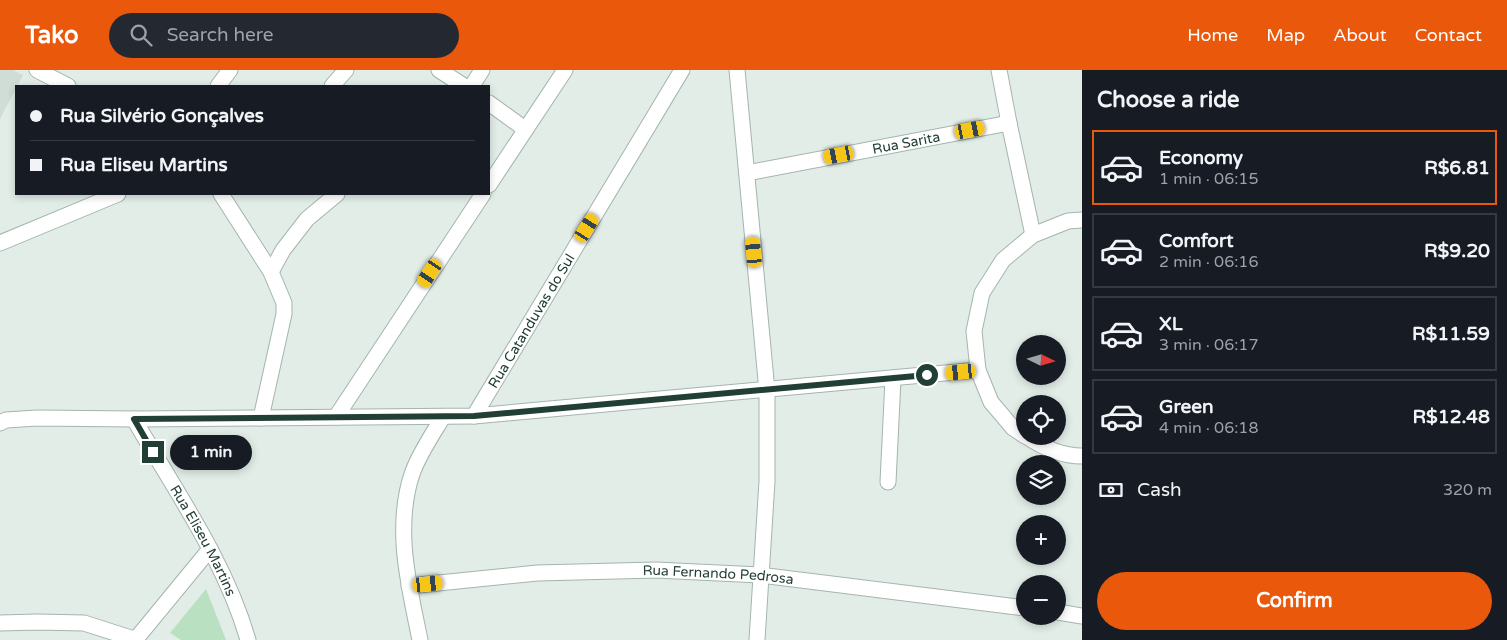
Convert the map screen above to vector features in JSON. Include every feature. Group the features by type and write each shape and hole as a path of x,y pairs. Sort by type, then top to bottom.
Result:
{"street":[{"path":"37,70 66,85"},
{"path":"219,85 230,70"},
{"path":"333,85 346,70"},
{"path":"473,85 482,70"},
{"path":"490,183 565,70"},
{"name":"Rua Catanduvas do Sul","path":"474,416 682,70"},
{"path":"737,70 767,390 767,481 757,640"},
{"path":"999,70 1033,234"},
{"path":"444,78 462,85"},
{"path":"490,104 525,129"},
{"name":"Rua Sarita","path":"746,173 1009,123"},
{"path":"0,243 116,195"},
{"path":"271,272 283,250 307,220 336,195"},
{"path":"336,417 482,195"},
{"path":"226,196 271,272 284,303 284,314 261,418"},
{"path":"1016,430 991,402 978,370 974,331 982,293 1003,260 1033,234 1068,221 1082,220"},
{"path":"0,423 6,420 38,418 474,416 978,370"},
{"path":"888,482 893,379"},
{"path":"420,640 409,586 403,528 405,499 412,472 443,417"},
{"name":"Rua Eliseu Martins","path":"134,419 223,574 243,622 248,640"},
{"path":"1039,445 1074,456 1082,456"},
{"path":"0,623 84,623 136,640 210,549"},
{"name":"Rua Fernando Pedrosa","path":"409,586 537,573 656,570 760,574 1016,607"},
{"path":"1066,613 1082,616"}],"shaded area":[{"path":"0,70 13,70 23,75 18,85 15,85 15,90 0,119"}],"green space":[{"path":"206,589 226,640 181,640 170,633"}],"route":[{"path":"153,452 134,419 474,416 927,375"}]}
